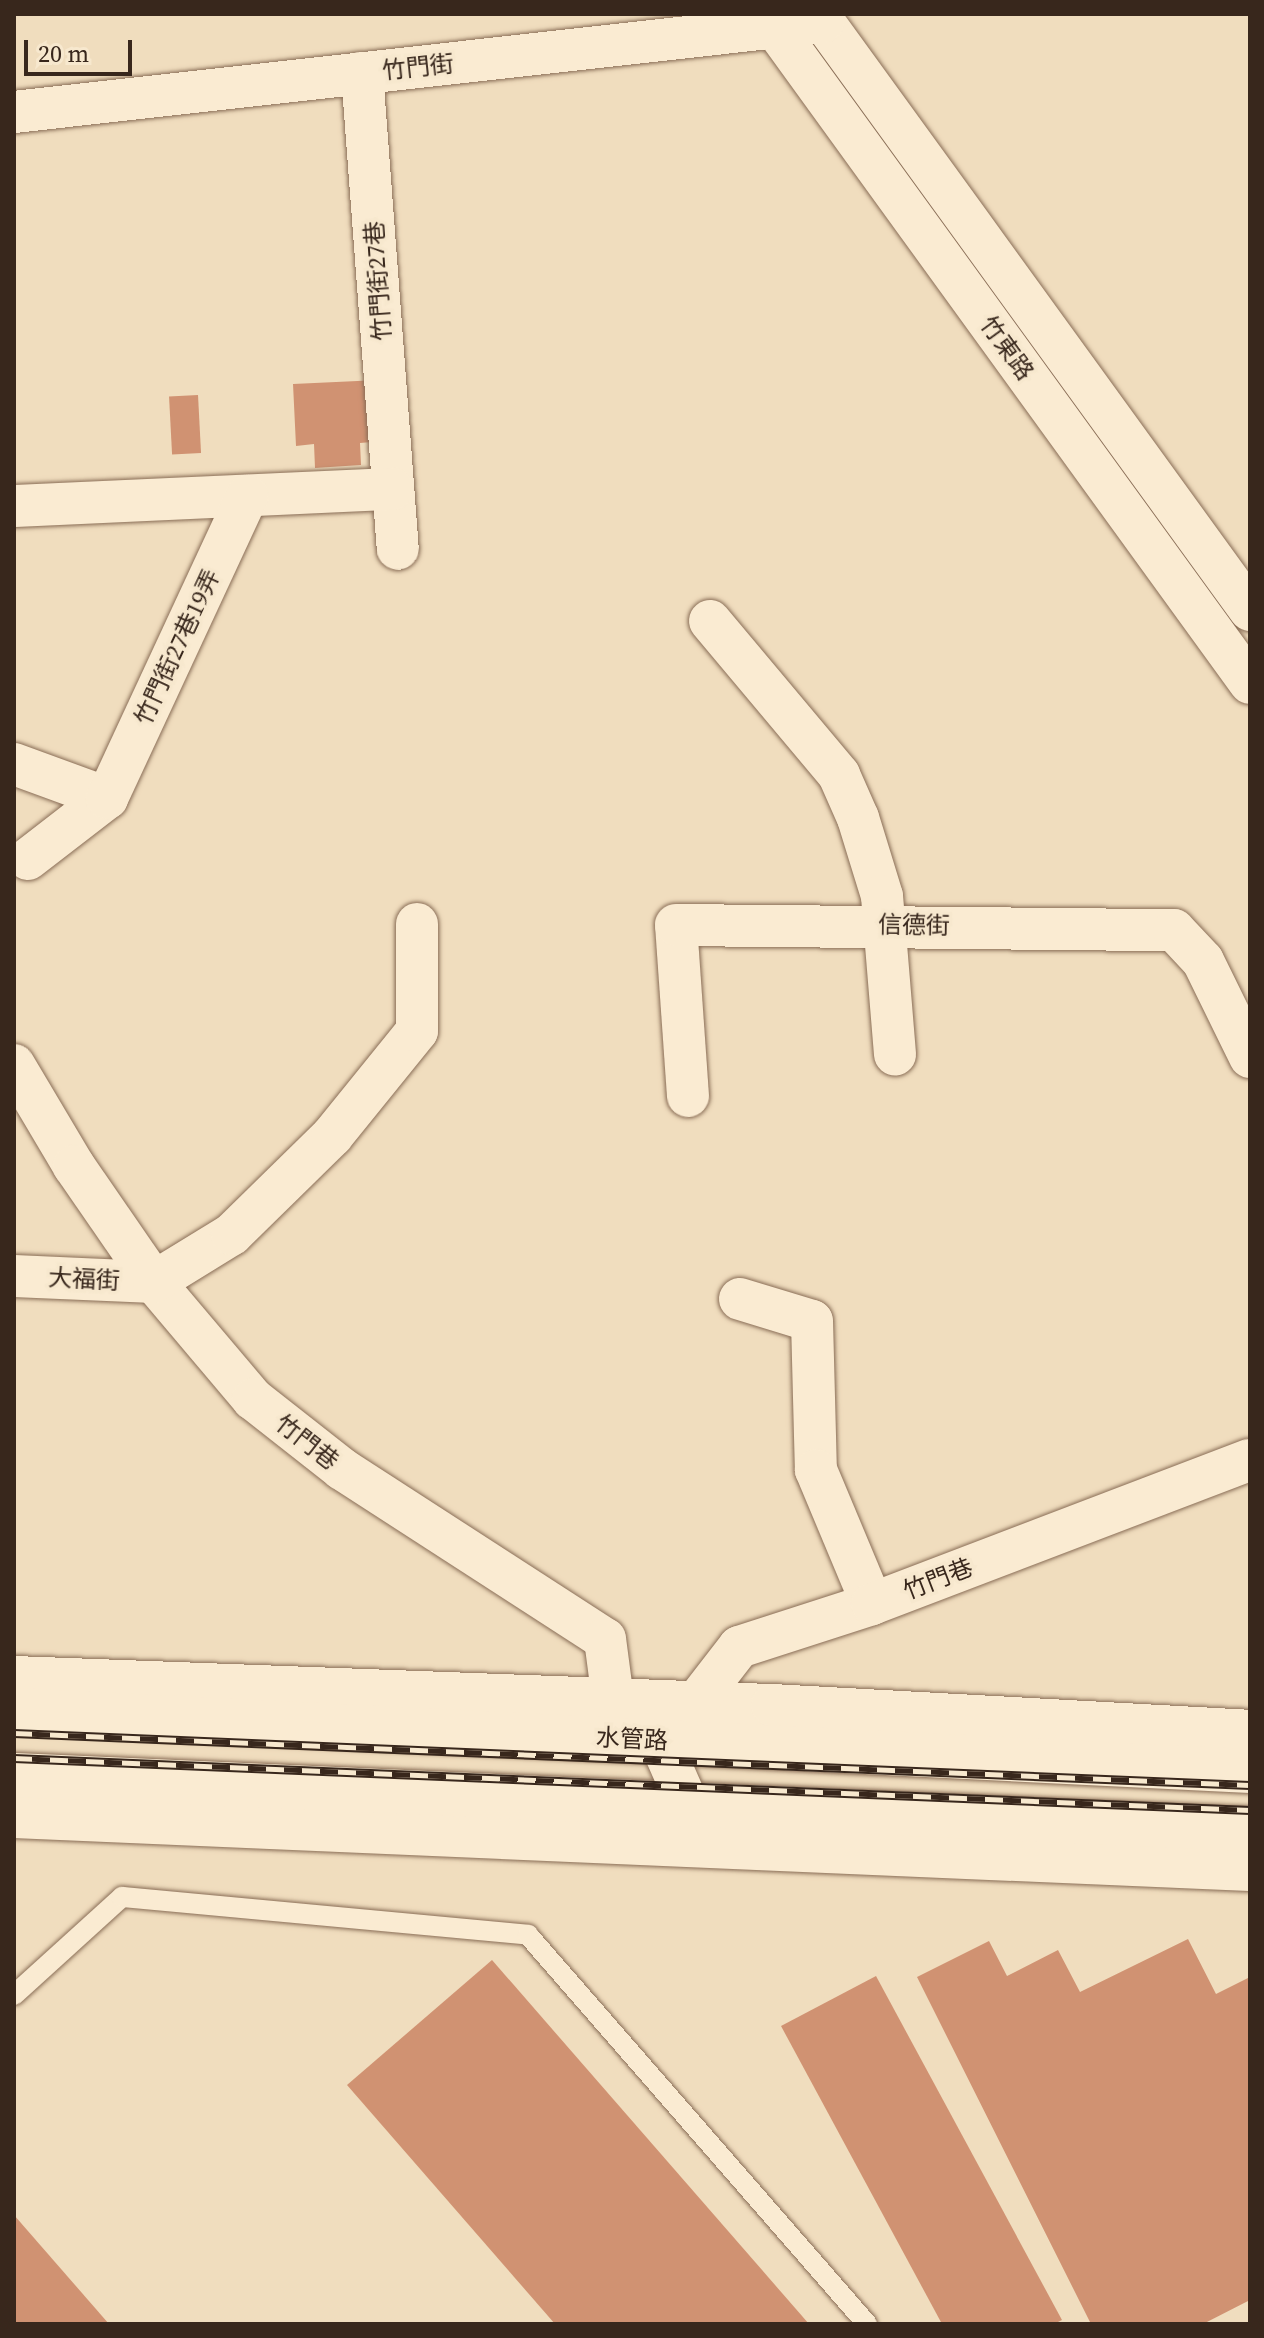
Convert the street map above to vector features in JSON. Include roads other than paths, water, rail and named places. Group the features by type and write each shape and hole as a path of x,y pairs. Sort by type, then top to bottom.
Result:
{"street":[{"name":"竹門街","path":"14,112 362,73 770,20 820,18"},
{"name":"竹東路","path":"820,18 1250,610"},
{"name":"竹東路","path":"770,20 1250,683"},
{"name":"竹門街27巷","path":"362,73 398,549"},
{"path":"14,506 393,489"},
{"name":"竹門街27巷19弄","path":"28,859 107,798 247,496"},
{"path":"710,621 839,775 882,896 895,1054"},
{"path":"14,764 107,798"},
{"path":"154,1282 232,1234 332,1136 417,1031 417,924"},
{"name":"信德街","path":"688,1096 676,925 883,924 1174,930 1203,961 1250,1057"},
{"name":"竹門巷","path":"14,1065 30,1128 253,1399 342,1469 605,1639 613,1700"},
{"name":"大福街","path":"14,1276 154,1282"},
{"path":"740,1299 812,1321 816,1470 872,1604"},
{"name":"竹門巷","path":"660,1741 701,1703 739,1647 872,1604 1250,1460"},
{"name":"水管路","path":"14,1677 701,1703 1250,1731"},
{"path":"613,1700 660,1741 691,1827"},
{"name":"水管路","path":"14,1710 1250,1771"},
{"path":"14,1775 1250,1870"},
{"path":"14,1817 691,1827 1250,1829"}],"lane":[{"path":"14,1995 122,1897 528,1935 867,2324"}],"railway":[{"path":"14,1733 1250,1785"},
{"path":"14,1758 1250,1810"}]}
